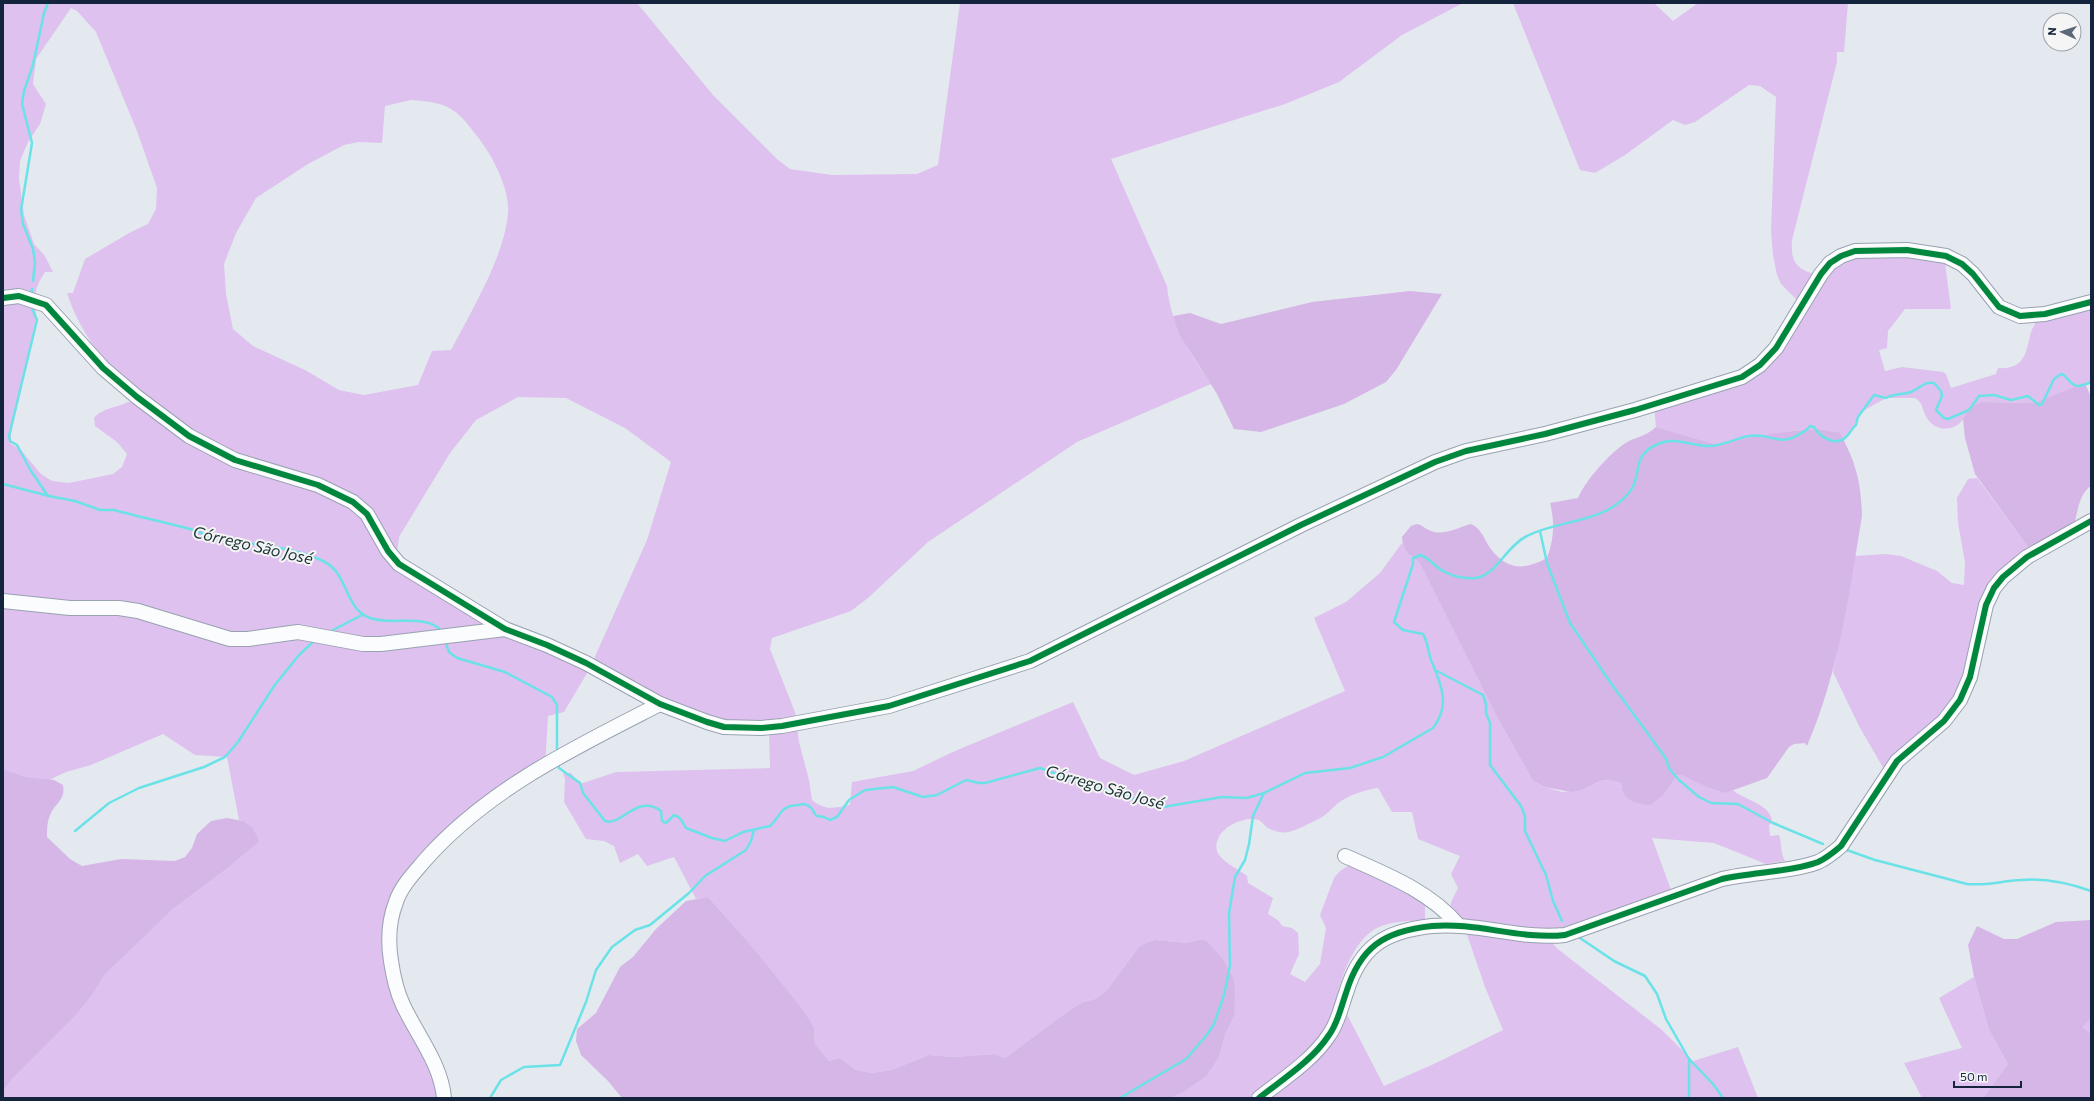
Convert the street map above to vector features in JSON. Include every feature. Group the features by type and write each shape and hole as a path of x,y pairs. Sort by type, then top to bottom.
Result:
{"street":[{"path":"3,298 19,296 46,305 103,368 189,436 235,460 318,485 353,502 367,514 388,551 399,564 505,629 547,645 586,663 660,704 707,722 724,726 761,728 782,726 889,706 1030,661 1301,526 1434,462 1466,451 1538,436 1628,412 1742,377 1760,365 1776,348 1821,274 1830,263 1841,256 1855,251 1907,250 1946,256 1962,264 1974,274 1999,307 2009,313 2020,316 2030,317 2046,314 2091,302"},
{"path":"1259,1098 1313,1055 1323,1044 1336,1024 1352,974 1364,955 1372,946 1391,935 1431,926 1458,925 1535,936 1565,934 1722,879 1805,866 1819,862 1830,855 1841,846 1897,761 1944,721 1960,700 1970,677 1986,605 1994,588 2002,577 2027,557 2091,521"},
{"path":"3,601 70,608 119,608 138,611 234,640 298,632 363,644 390,643 505,629"},
{"path":"444,1098 441,1079 402,1003 395,980 391,961 389,938 396,901 419,868 459,826 481,808 549,762 660,704"},
{"path":"1345,856 1394,878 1446,910 1458,925"}],"shaded area":[{"path":"3,3 637,3 713,95 777,159 790,169 832,175 917,174 938,165 960,3 1463,3 1402,35 1339,82 1285,104 1111,159 1167,286 1172,314 1182,338 1211,384 1077,442 928,542 868,598 851,611 772,638 770,649 795,712 799,742 809,780 812,800 821,806 834,808 850,805 852,782 913,771 955,751 1073,702 1100,758 1134,775 1184,761 1345,691 1314,618 1346,602 1380,573 1402,543 1412,558 1419,562 1497,717 1533,781 1545,787 1562,792 1582,790 1600,781 1610,780 1621,783 1621,788 1663,795 1673,779 1678,775 1683,775 1717,790 1733,790 1757,803 1768,811 1772,823 1769,825 1770,836 1779,835 1782,854 1785,861 1766,864 1714,843 1652,838 1671,890 1578,924 1543,934 1559,950 1662,1030 1693,1061 1738,1047 1758,1098 1170,1098 1182,1093 1219,1057 1225,1035 1234,1016 1233,977 1224,960 1207,941 1202,939 1187,943 1156,940 1147,942 1139,947 1107,990 1095,999 1083,1002 1071,1009 1005,1058 993,1054 954,1057 929,1055 891,1070 872,1073 856,1070 840,1058 829,1061 815,1044 814,1027 750,944 708,897 696,899 674,857 647,866 638,854 620,863 614,846 604,841 586,839 564,802 565,779 563,773 571,773 580,784 616,772 770,768 769,732 722,721 653,695 593,661 647,540 671,462 625,428 566,398 518,397 476,420 450,453 399,537 395,567 590,668 564,712 548,716 545,769 430,854 395,907 389,945 398,981 447,1098 3,1098 3,1092 12,1079 76,1015 90,998 103,975 173,909 229,867 259,842 243,821 239,820 227,757 195,755 163,734 91,765 66,772 49,780 26,777 3,769","holes":["71,8 77,11 96,32 137,131 157,188 156,209 148,224 131,232 85,259 73,293 67,293 79,322 87,336 134,399 124,404 107,409 94,418 95,426 117,442 127,454 122,467 113,474 69,483 52,481 41,474 20,449 11,444 11,434 36,319 36,290 45,272 53,272 45,256 34,244 24,215 19,179 20,161 28,142 40,124 46,104 33,84 36,59","411,100 424,101 452,109 458,114 480,140 500,174 506,194 508,213 506,229 494,265 451,350 432,351 418,385 364,395 339,390 305,370 253,346 233,329 226,294 224,264 236,233 256,198 308,164 344,145 359,142 382,143 385,106","1378,788 1392,812 1412,812 1418,839 1460,856 1451,874 1458,888 1452,900 1448,914 1463,923 1485,987 1503,1030 1436,1063 1384,1086 1337,995 1347,966 1363,939 1371,932 1384,925 1425,920 1425,901 1364,866 1348,866 1340,871 1334,878 1320,915 1326,928 1320,964 1305,982 1290,974 1299,954 1298,933 1292,928 1282,926 1279,921 1268,914 1273,898 1248,883 1247,876 1224,860 1217,850 1219,837 1226,829 1236,822 1254,819 1259,820 1268,828 1275,831 1292,831 1322,817 1345,799"]},
{"path":"1513,3 1654,3 1673,21 1698,3 1848,3 1844,52 1837,52 1837,62 1792,240 1793,255 1798,266 1808,272 1823,276 1830,267 1867,252 1936,259 1945,263 1951,309 1905,309 1888,331 1887,348 1879,350 1885,371 1902,367 1943,372 1946,374 1951,388 1996,374 1998,368 2014,366 2019,362 2026,352 2031,332 2035,324 2035,318 2091,304 2091,382 2034,403 1981,402 1969,407 1960,423 1947,429 1938,427 1930,422 1925,415 1920,402 1915,398 1886,398 1863,411 1844,441 1815,429 1774,433 1715,444 1656,427 1654,406 1742,380 1803,306 1781,284 1777,275 1773,255 1771,231 1776,97 1760,86 1749,85 1695,122 1685,125 1673,120 1625,155 1595,173 1580,170"},
{"path":"1410,291 1442,294 1396,370 1386,382 1344,404 1261,432 1234,429 1217,394 1179,334 1173,316 1190,313 1221,324 1312,302"},
{"path":"2085,383 2091,397 2091,486 2082,497 2078,506 2075,521 2030,550 1975,474 1965,438 1963,419 1969,407 1981,402 2034,403"},
{"path":"1656,427 1715,444 1774,433 1815,429 1840,433 1857,473 1862,516 1842,632 1827,690 1807,746 1805,743 1794,744 1789,747 1767,778 1725,793 1707,787 1682,775 1677,775 1663,795 1650,805 1640,804 1631,800 1624,793 1621,783 1610,780 1600,781 1582,790 1571,792 1545,787 1533,781 1497,717 1419,562 1407,552 1403,545 1402,537 1411,526 1417,524 1431,531 1441,532 1471,524 1480,531 1490,548 1503,561 1516,566 1530,565 1538,562 1547,558 1551,544 1553,517 1550,503 1578,498 1593,475 1615,451 1622,445 1646,434"},
{"path":"1977,478 2030,550 1989,588 1965,699 1885,771 1859,726 1833,672 1855,556 1886,554 1901,556 1937,571 1952,583 1964,585 1965,562 1958,523 1957,498 1968,479"},
{"path":"3,769 26,777 54,780 63,785 64,790 62,798 52,811 49,818 47,837 70,859 82,866 121,859 175,861 185,857 192,848 197,834 211,821 227,818 243,821 253,828 259,842 229,867 173,909 104,975 90,998 76,1015 12,1079 3,1092"},
{"path":"708,897 750,944 802,1009 814,1027 815,1044 829,1061 840,1058 856,1070 872,1073 891,1070 929,1055 954,1057 994,1054 1005,1058 1071,1009 1083,1002 1095,999 1107,990 1139,947 1147,942 1156,940 1187,943 1202,939 1207,941 1224,960 1233,977 1235,990 1234,1016 1225,1035 1219,1057 1206,1076 1182,1093 1170,1098 622,1098 608,1081 581,1055 576,1041 577,1029 596,1013 620,967 633,957 656,929 686,901"},
{"path":"2091,920 2091,1019 2082,1027 2091,1034 2091,1098 1983,1098 2008,1064 1989,1030 1974,977 1968,945 1977,926 2004,939 2017,939 2056,922"},
{"path":"1974,977 1989,1030 2008,1064 1983,1098 1922,1098 1904,1063 1962,1048 1939,998"},
{"path":"2091,1019 2091,1034 2081,1027"}],"waterway":[{"path":"33,281 35,262 33,249 23,224 21,210 32,143 22,104 24,91 33,65 44,13 48,3"},
{"path":"31,295 32,289"},
{"path":"31,306 37,320 9,436 10,441 17,445 31,471 48,496"},
{"name":"Córrego São José","path":"558,763 559,768 580,783 583,793 605,821 611,822 637,808 644,806 652,807 661,811 662,821 666,823 674,815 680,819 686,828 712,838 725,841 743,832 770,826 787,807 803,804 807,805 817,816 830,820 837,817 849,800 865,790 893,787 923,797 937,795 966,780 985,783 1040,768 1084,784 1163,807 1222,797 1247,798 1264,793 1305,773 1350,768 1383,757 1433,728 1442,711 1443,703 1441,686 1430,657 1426,640 1423,634 1403,630 1394,622 1413,564 1413,558 1421,555 1442,570 1458,577 1480,577 1492,570 1520,540 1527,536 1553,526 1593,516 1617,504 1632,488 1643,455 1649,449 1664,442 1677,441 1711,446 1756,435 1785,440 1807,430 1810,426 1814,427 1828,440 1837,441 1842,440 1849,434 1856,425 1858,417 1874,395 1886,398 1892,395 1905,394 1914,391 1927,383 1934,383 1941,391 1942,396 1936,410 1944,418 1948,419 1969,410 1979,396 1994,395 2011,400 2028,396 2039,405 2042,404 2054,379 2061,374 2076,386 2082,386 2091,382"},
{"name":"Córrego São José","path":"3,484 75,501 100,510 114,510 184,527 220,539 285,549 311,556 323,561 338,574 355,607 370,618 388,621 427,622 442,631"},
{"path":"1540,531 1547,563 1570,623 1610,682 1665,757 1670,770 1679,780 1699,797 1711,803 1738,804 1773,823 1823,844"},
{"path":"333,630 362,615"},
{"path":"75,831 109,803 139,788 204,767 225,757 238,742 274,686 299,655 315,640"},
{"name":"Córrego São José","path":"445,641 449,652 457,658 505,672 552,697 557,705 557,752"},
{"path":"1437,671 1483,695 1486,704 1486,713 1490,723 1490,765 1521,806 1525,816 1525,831 1546,875 1553,901 1562,921"},
{"path":"1120,1098 1186,1059 1206,1036 1214,1024 1224,995 1230,966 1229,913 1235,877 1245,860 1253,816 1264,793"},
{"path":"490,1098 501,1080 524,1067 560,1065 586,1002 596,970 612,947 635,930 650,925 689,893 705,876 746,850 751,841 754,830"},
{"path":"1844,849 1875,860 1967,884 2020,880 2047,880 2065,883 2091,891"},
{"path":"1577,936 1614,961 1645,976 1657,994 1666,1019 1689,1059 1713,1084 1723,1098"},
{"path":"1689,1060 1689,1098"}],"cycle path":[{"path":"3,298 19,296 46,305 103,368 137,397 189,436 235,460 318,485 353,502 367,514 388,551 399,564 505,629 547,645 586,663 660,704 724,727 761,728 782,726 889,706 1030,661 1301,525 1435,462 1466,451 1545,434 1635,410 1742,377 1760,365 1776,348 1821,274 1830,263 1841,256 1855,251 1907,250 1946,256 1962,264 1973,274 1999,307 2020,316 2045,314 2091,302"},
{"path":"1259,1098 1297,1069 1322,1044 1335,1025 1352,977 1359,964 1376,944 1387,937 1415,928 1449,925 1532,935 1565,935 1722,879 1796,868 1818,862 1827,857 1841,846 1897,761 1944,721 1960,700 1970,677 1986,605 1994,588 2003,577 2027,557 2091,521"}]}
